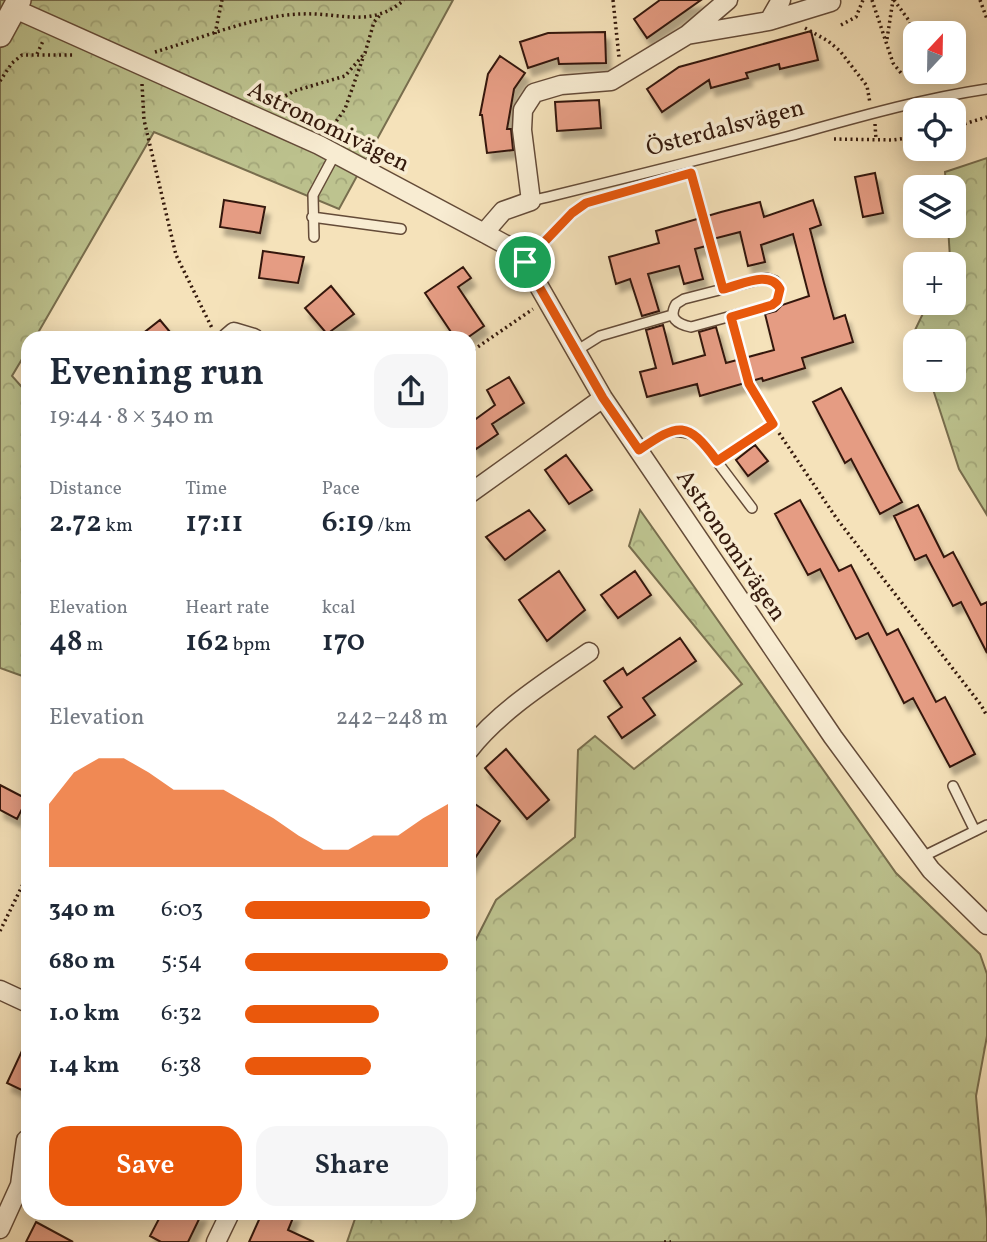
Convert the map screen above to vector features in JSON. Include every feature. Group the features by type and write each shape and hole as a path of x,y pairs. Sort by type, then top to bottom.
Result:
{"street":[{"path":"531,201 522,130 523,110 534,93 562,85 611,81 687,35 728,0"},
{"path":"687,35 831,2"},
{"path":"0,35 17,4"},
{"name":"Astronomivägen","path":"17,4 327,149 508,246 525,262 603,398 833,737 932,870 987,925"},
{"name":"Österdalsvägen","path":"484,233 503,211 531,201"},
{"path":"476,489 603,398"},
{"path":"476,740 533,692 589,652"},
{"path":"0,990 21,1000"},
{"path":"0,1229 21,1178"},
{"path":"216,1242 227,1220"}],"lane":[{"name":"Österdalsvägen","path":"531,201 943,95 987,89"},
{"path":"314,237 313,195 327,149"},
{"path":"312,217 401,229"},
{"path":"766,278 775,281 780,289 777,301 772,305 691,327 678,323 672,315 676,304 684,299 766,278"},
{"path":"575,352 600,336 672,315"},
{"path":"717,461 773,424"},
{"path":"639,450 665,433 684,431 700,439 752,508"},
{"path":"953,786 975,831"},
{"path":"922,857 987,825"}],"path":[{"path":"215,34 222,0"},
{"path":"213,331 176,255 144,120 140,57 268,18 302,13 352,19 391,11 404,0"},
{"path":"613,0 621,75"},
{"path":"841,26 856,16 863,0"},
{"path":"872,0 893,63 901,74"},
{"path":"887,40 894,0"},
{"path":"894,0 910,21"},
{"path":"979,0 987,19"},
{"path":"327,149 345,109 374,22 383,13"},
{"path":"778,13 816,33 840,51 867,86 876,140"},
{"path":"252,115 294,92 345,76 365,53"},
{"path":"0,81 22,55 63,54 84,59"},
{"path":"142,83 154,89"},
{"path":"966,123 987,117"},
{"path":"830,140 903,139"},
{"path":"680,176 691,173 723,289"},
{"path":"525,262 572,213 586,203 597,200"},
{"path":"476,348 547,300"},
{"path":"731,317 749,384 773,424 837,519 987,716"},
{"path":"0,931 21,888"},
{"path":"664,1242 671,1242"}],"green space":[{"path":"0,0 453,0 339,209 154,132 39,331 21,331 21,361 12,376 21,386 21,676 0,668"},
{"path":"987,158 987,515 959,469 934,392 966,392 966,329 915,329 922,315 966,315 966,252 950,252 949,238 966,238 966,175 945,175 945,172"},
{"path":"640,510 896,873 980,954 987,974 987,1036 976,1096 987,1242 347,1242 355,1220 476,1220 476,939 496,900 575,837 578,750 595,736 634,769 742,684 629,546"}],"building":[{"path":"660,0 701,0 647,38 634,19"},
{"path":"811,31 818,60 780,69 779,64 746,73 748,78 711,88 709,80 662,112 647,89 679,67"},
{"path":"605,32 606,63 559,64 558,58 528,68 520,42 548,33"},
{"path":"500,56 525,73 514,89 507,129 511,129 513,150 487,153 480,115 488,74"},
{"path":"599,100 601,128 557,131 555,102"},
{"path":"875,173 883,213 863,217 855,177"},
{"path":"224,200 265,207 260,233 220,227"},
{"path":"813,200 821,225 810,229 834,319 845,315 853,342 802,358 805,368 763,381 762,378 700,396 697,384 647,397 640,372 656,368 646,330 663,325 673,364 705,355 699,332 716,327 726,363 774,350 765,314 809,296 793,234 761,245 765,262 748,266 740,232 705,241 706,246 695,249 703,279 684,284 679,266 648,274 659,311 642,316 630,279 616,284 609,257 659,243 656,231 721,212 760,202 764,217"},
{"path":"263,251 304,257 298,283 259,278"},
{"path":"463,267 471,278 458,287 484,326 476,332 450,331 425,293"},
{"path":"331,286 354,314 331,331 324,331 305,308"},
{"path":"160,320 169,331 146,331"},
{"path":"509,377 524,403 492,424 498,434 476,449 476,419 495,405 487,390"},
{"path":"841,388 902,502 880,514 851,459 845,463 813,402"},
{"path":"755,445 768,461 748,476 736,460"},
{"path":"566,455 592,490 569,504 545,470"},
{"path":"800,500 839,571 851,565 887,635 898,629 936,702 945,697 975,754 950,767 913,698 904,703 868,633 856,639 820,569 808,575 775,514"},
{"path":"918,505 944,557 953,552 981,605 987,602 987,653 961,602 953,606 926,555 915,560 894,516"},
{"path":"529,510 545,530 505,560 486,537"},
{"path":"559,571 585,610 547,641 519,600"},
{"path":"635,571 651,595 618,618 601,595"},
{"path":"680,638 696,661 643,698 655,715 622,738 608,717 622,707 604,681 623,668 627,675"},
{"path":"506,749 549,800 527,819 485,768"},
{"path":"0,785 21,796 21,811 17,819 0,810"},
{"path":"476,805 500,821 476,857"},
{"path":"21,1053 21,1090 7,1083"},
{"path":"158,1220 199,1220 188,1242 161,1242 150,1236"},
{"path":"259,1220 292,1220 288,1230 314,1242 249,1242"},
{"path":"36,1222 73,1242 26,1242"}],"route":[{"path":"691,173 723,289 766,278 779,285 779,296 772,305 731,317 749,384 773,424 717,461 700,439 684,431 665,433 639,450 575,352 525,262 572,213 586,203 691,173"}]}
